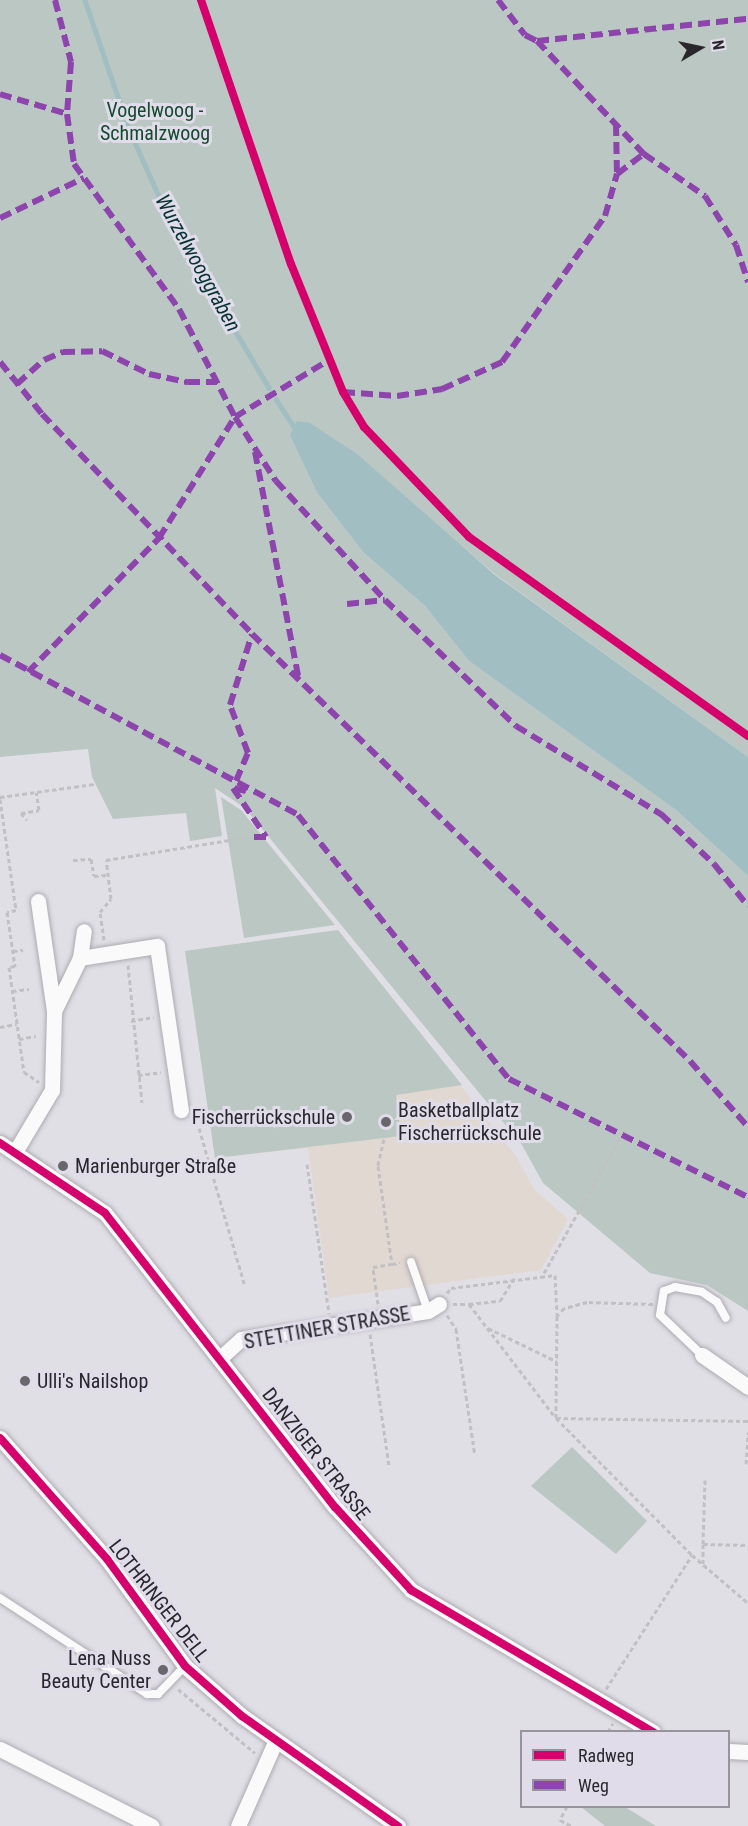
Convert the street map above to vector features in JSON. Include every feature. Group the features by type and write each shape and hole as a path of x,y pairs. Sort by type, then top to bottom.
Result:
{"street":[{"path":"15,1152 52,1090 57,1070 54,1011 38,902"},
{"path":"54,1011 80,958 84,931"},
{"path":"80,958 157,946 181,1110"},
{"name":"DANZIGER STRASSE","path":"0,1143 105,1214 379,1560 411,1590 651,1730"},
{"name":"STETTINER STRASSE","path":"220,1358 241,1339 368,1320 433,1307"},
{"path":"702,1355 748,1387"},
{"name":"LOTHRINGER DELL","path":"0,1438 107,1559 185,1666 276,1740 399,1826"},
{"path":"238,1826 276,1740"},
{"path":"0,1749 153,1826"},
{"path":"730,1751 748,1752"}],"lane":[{"path":"411,1262 433,1307"},
{"path":"702,1355 670,1329 658,1305 664,1292 689,1288 717,1302 726,1318"},
{"name":"LOTHRINGER DELL","path":"0,1598 147,1694 158,1694 185,1666"}],"path":[{"path":"52,1090 24,1072 12,991 13,951 7,912 16,910 0,798 94,784"},
{"path":"27,820 21,813 39,810 36,792"},
{"path":"106,954 100,912 111,899 106,860 248,837"},
{"path":"73,860 91,859 94,876 108,875"},
{"path":"13,951 23,950"},
{"path":"126,951 131,1021 142,1102"},
{"path":"12,991 29,989"},
{"path":"131,1021 167,1015"},
{"path":"0,1027 17,1024"},
{"path":"19,1039 36,1036"},
{"path":"138,1075 175,1070"},
{"path":"199,1128 245,1286"},
{"path":"544,1273 623,1132"},
{"path":"384,1139 378,1166 392,1264"},
{"path":"307,1164 327,1300"},
{"path":"376,1291 374,1267 411,1262"},
{"path":"451,1288 544,1273 558,1280 555,1418"},
{"path":"433,1307 500,1301 515,1277"},
{"path":"557,1316 575,1303 658,1305"},
{"path":"469,1304 555,1418 692,1555 748,1603"},
{"path":"433,1307 456,1329 475,1456"},
{"path":"368,1320 389,1466"},
{"path":"486,1327 556,1361"},
{"path":"555,1418 748,1421"},
{"path":"746,1464 748,1432"},
{"path":"703,1565 705,1480"},
{"path":"704,1544 748,1545"},
{"path":"608,1686 692,1555"},
{"path":"170,1682 213,1724 267,1761"},
{"path":"566,1808 560,1820 572,1826"}],"shaded area":[{"name":"Fischerrückschule","path":"338,930 516,1156 534,1189 568,1219 541,1270 329,1298 308,1148 215,1158 185,951"}],"green space":[{"name":"Vogelwoog - Schmalzwoog","path":"0,0 748,0 748,757 496,575 391,486 318,494 363,552 425,606 469,661 676,810 748,876 748,1311 707,1285 650,1273 543,1183 522,1145 245,808 215,788 222,836 190,841 186,813 113,819 92,777 88,749 0,757"},
{"path":"221,797 241,810 335,925 244,938"},
{"path":"338,930 462,1085 396,1095 401,1136 215,1158 185,951"},
{"path":"572,1447 647,1521 616,1554 531,1486"},
{"path":"582,1808 627,1808 656,1826 605,1826"}],"water":[{"path":"297,421 310,423 357,454 495,575 748,757 748,876 676,810 469,661 425,606 363,552 318,494 290,435"}],"waterway":[{"name":"Wurzelwooggraben","path":"85,0 129,129 170,221 269,388"},
{"path":"276,399 294,427"}],"marked path":[{"path":"55,0 71,62 67,114 74,164 179,309 235,417 276,481 385,600 516,726 661,814 714,864 748,906"},
{"path":"498,0 525,35 537,41 748,19"},
{"path":"537,41 644,154 705,196 736,245 748,282"},
{"path":"0,94 67,114"},
{"path":"616,124 617,174"},
{"path":"343,392 397,396 442,389 502,362 605,216 617,174 644,154"},
{"path":"0,218 84,178"},
{"path":"17,384 44,360 63,352 102,351 149,374 188,382 217,382"},
{"path":"28,672 159,538 235,417 329,360"},
{"path":"0,362 42,414 252,634 690,1061 748,1127"},
{"path":"255,452 299,681"},
{"path":"347,604 385,600"},
{"path":"236,781 248,753 230,705 252,634"},
{"path":"0,655 298,815 509,1079 748,1197"},
{"path":"246,791 233,788 266,837 248,837"}],"cycle path":[{"path":"201,0 291,264 343,392 364,427 469,537 748,736"},
{"path":"0,1143 105,1213 335,1507 411,1590 650,1730"},
{"path":"0,1438 107,1559 185,1666 242,1716 398,1826"}],"place":[{"name":"Fischerrückschule","path":"347,1117"},
{"name":"Basketballplatz Fischerrückschule","path":"386,1122"},
{"name":"Marienburger Straße","path":"63,1166"},
{"name":"Ulli's Nailshop","path":"25,1381"},
{"name":"Lena Nuss Beauty Center","path":"163,1670"}]}
